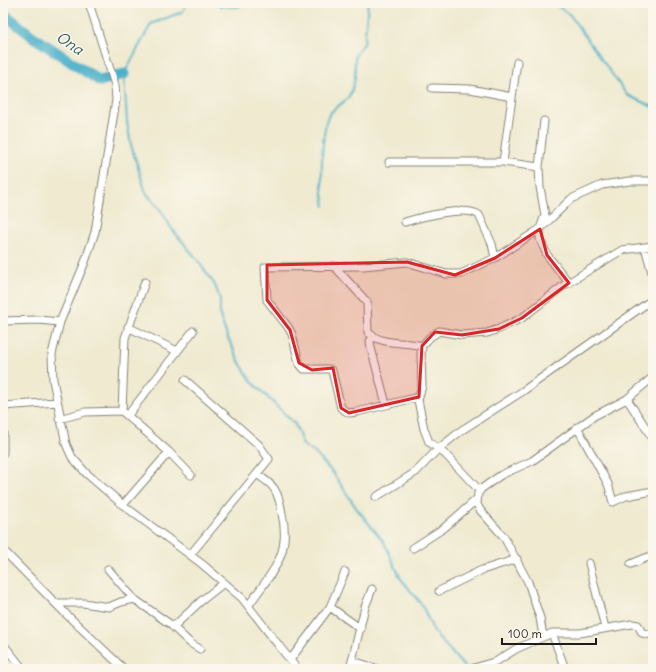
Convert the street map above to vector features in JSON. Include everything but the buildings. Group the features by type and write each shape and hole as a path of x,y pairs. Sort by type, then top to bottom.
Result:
{"street":[{"path":"89,3 111,69 115,84 116,100 107,165 95,232 85,262 60,322 52,354 52,373 59,418 66,444 72,457 86,473 123,505 190,555 249,605 297,669"},
{"path":"503,162 517,62"},
{"path":"432,88 470,89 512,97"},
{"path":"544,121 539,167 540,187 545,214 540,229 540,239 547,255 568,283"},
{"path":"389,162 503,162 539,167"},
{"path":"419,397 349,413 341,408 334,373 329,369 312,370 302,367 299,363 290,330 266,300 265,266 334,266 408,262 446,274 455,275 471,271 495,258 540,229 571,200 602,185 630,181 653,181"},
{"path":"406,222 449,213 476,212 479,215 492,244 495,258"},
{"path":"480,491 426,438 419,407 419,397 422,386 422,346 430,337 439,331 462,335 487,333 498,329 522,318 539,303 568,283 622,250 653,246"},
{"path":"645,247 653,276"},
{"path":"334,266 367,302 368,332 373,337 381,340 422,346"},
{"path":"125,413 124,349 128,327 145,282"},
{"path":"376,497 416,472 438,450 462,430 523,391 653,299"},
{"path":"3,321 38,320 60,322"},
{"path":"128,327 178,351"},
{"path":"125,413 178,351 193,331"},
{"path":"373,337 370,341 371,348 386,404"},
{"path":"413,548 444,528 477,499 480,491 501,475 532,460 594,416 627,398 653,377"},
{"path":"185,380 259,445 269,459 190,555"},
{"path":"627,398 653,440"},
{"path":"3,416 4,406 57,402"},
{"path":"59,418 85,412 125,413 191,475"},
{"path":"577,428 608,484 613,502 626,496 653,491"},
{"path":"3,432 3,454"},
{"path":"123,505 168,452"},
{"path":"249,605 269,579 281,559 284,544 285,525 276,490 257,474"},
{"path":"477,499 480,510 504,537 517,559 528,582 540,618 543,636"},
{"path":"3,550 124,669"},
{"path":"631,564 653,556"},
{"path":"439,591 482,570 517,559"},
{"path":"589,563 605,628"},
{"path":"108,569 134,599 173,627 190,643 200,649"},
{"path":"290,660 330,607 345,572"},
{"path":"173,627 201,601 224,583"},
{"path":"350,669 361,629 365,607 372,589"},
{"path":"56,603 83,603 109,607 134,599"},
{"path":"330,607 361,629"},
{"path":"471,669 497,661 543,636 552,633 580,633 632,624 638,625 642,633 653,635"},
{"path":"552,633 565,669"},
{"path":"3,644 24,669"},
{"path":"353,661 378,669"}],"highlighted area":[{"path":"540,229 547,255 569,283 522,318 499,329 462,335 435,332 422,346 419,397 349,413 341,408 333,368 312,370 299,363 290,330 267,300 267,265 407,262 455,275 495,258"}],"waterway":[{"path":"188,3 182,12 151,24 124,74 127,122 131,145 146,193 160,209 172,229 196,258 215,285 220,299 220,316 227,336 240,363 252,382 295,424 303,445 315,453 333,473 357,509 384,542 401,579 422,605 434,632 466,669"},
{"path":"217,3 220,6 238,7 244,3"},
{"path":"325,206 322,186 322,161 326,125 330,114 348,98 352,89 355,80 356,54 364,44 368,3"},
{"path":"553,3 570,15 627,95 653,107"},
{"name":"Ona","path":"3,13 32,36 100,81 124,74"}]}
